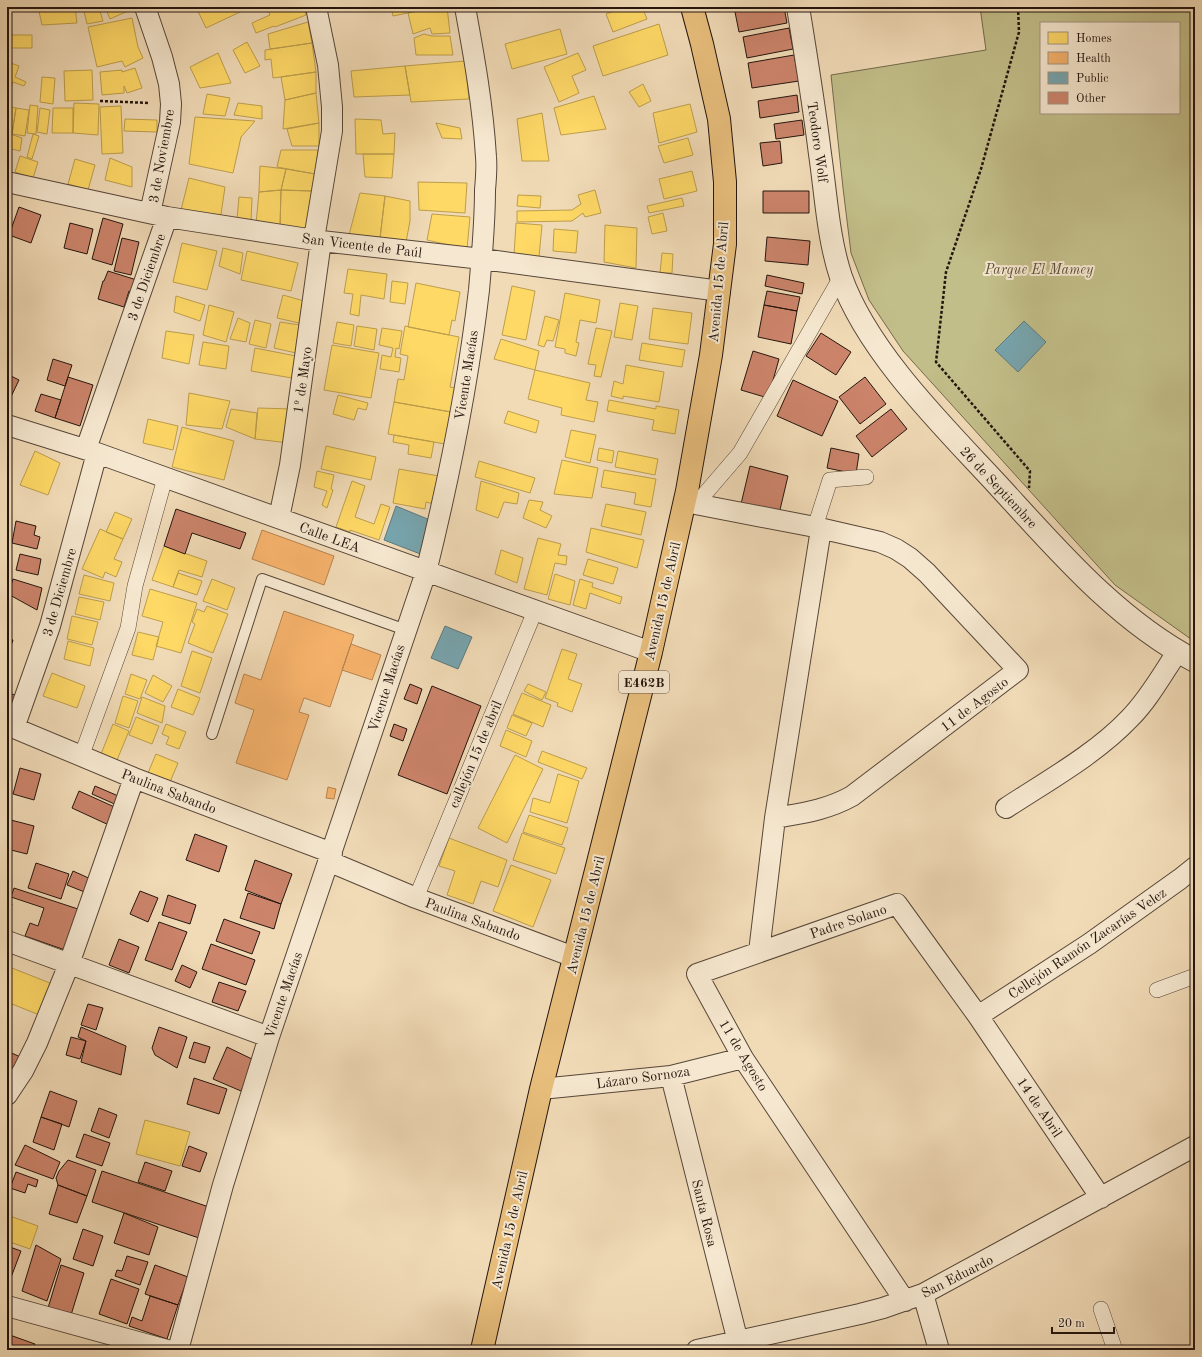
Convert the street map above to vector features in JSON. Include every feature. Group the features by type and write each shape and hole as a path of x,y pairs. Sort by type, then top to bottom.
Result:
{"main road":[{"name":"Avenida 15 de Abril","path":"482,1350 541,1089 651,652 691,502 725,244 725,182 719,119 692,7"}],"street":[{"name":"3 de Noviembre","path":"145,7 162,57 169,84 171,104 158,215"},
{"name":"1º de Mayo","path":"279,518 290,465 332,131 332,106 328,65 316,7"},
{"name":"Vicente Macías","path":"178,1350 223,1185 269,1037 426,572 440,514 467,370 482,259 485,212 486,158 479,91 465,7"},
{"name":"Teodoro Wolf","path":"798,7 814,105 832,243 842,277"},
{"name":"San Vicente de Paúl","path":"7,182 158,215 318,240 482,259 720,291"},
{"name":"3 de Diciembre","path":"11,726 50,626 91,451 158,215"},
{"path":"691,502 740,453 842,277"},
{"name":"26 de Septiembre","path":"842,277 856,313 881,351 928,409 1026,516 1108,599 1145,630 1186,656"},
{"name":"Calle LEA","path":"7,425 91,451 651,652"},
{"path":"759,952 775,818 818,528 830,480 866,477"},
{"path":"81,757 128,628 135,586 165,478"},
{"name":"11 de Agosto","path":"691,502 818,528 880,542 896,548 927,573 1018,670 852,796 838,804 824,809 775,818"},
{"name":"callejón 15 de abril","path":"416,898 535,611"},
{"path":"1006,808 1097,748 1131,717 1147,697 1186,656"},
{"name":"Paulina Sabando","path":"11,726 81,757 330,857 416,898 574,957"},
{"path":"7,1095 23,1071 37,1043 69,964 134,778"},
{"name":"Cellejón Ramón Zacarías Velez","path":"978,1016 1089,944 1195,867"},
{"name":"Padre Solano","path":"759,952 897,904 978,1016"},
{"path":"7,941 269,1037"},
{"name":"11 de Agosto","path":"759,952 697,974 743,1058 905,1301"},
{"path":"1157,990 1195,976"},
{"name":"14 de Abril","path":"978,1016 1102,1198"},
{"name":"Lázaro Sornoza","path":"541,1089 671,1076 743,1058"},
{"name":"Santa Rosa","path":"671,1076 739,1346"},
{"name":"San Eduardo","path":"697,1350 739,1346 860,1314 905,1301 923,1294 1102,1198 1194,1151"},
{"path":"923,1294 939,1350"},
{"path":"7,1306 167,1350"},
{"path":"1100,1309 1115,1350"}],"lane":[{"path":"212,734 262,579 406,630"}],"path":[{"path":"1018,7 1019,32 981,169 946,272 936,362 1030,471 1026,516"},
{"path":"100,101 171,104"}],"green space":[{"name":"Parque El Mamey","path":"980,7 1195,7 1195,642 1115,585 903,351 869,300 851,253 831,75 986,50"}],"building: Homes":[{"path":"38,7 75,7 77,23 42,25"},
{"path":"105,7 129,7 130,10 110,19"},
{"path":"203,7 239,7 240,12 206,28 197,9"},
{"path":"267,7 303,7 306,15 256,33 252,23 270,15"},
{"path":"391,7 437,7 393,16"},
{"path":"437,7 447,7 450,33 432,34 430,28 413,34 408,13"},
{"path":"625,7 642,7 647,19 613,32 606,14"},
{"path":"99,8 103,21 87,24 84,11"},
{"path":"132,18 138,47 143,58 125,67 122,61 97,67 88,27"},
{"path":"308,22 312,43 270,49 268,34"},
{"path":"659,24 668,55 603,76 593,46"},
{"path":"560,29 567,54 512,69 505,44"},
{"path":"424,34 432,36 450,36 453,55 416,55 414,38"},
{"path":"7,35 32,35 32,48 7,48"},
{"path":"247,42 260,66 245,73 233,50"},
{"path":"312,43 316,72 273,78 271,59 265,60 265,50"},
{"path":"218,53 231,83 200,88 190,67"},
{"path":"578,53 586,70 572,76 579,93 559,102 544,67"},
{"path":"465,61 469,99 411,102 405,66"},
{"path":"8,62 19,66 15,77 26,82 24,86 13,82 9,93 7,93 7,66"},
{"path":"405,66 410,95 354,97 351,71"},
{"path":"135,68 142,88 127,93 124,86 124,93 102,95 100,72 122,70 122,72"},
{"path":"92,70 93,100 65,101 64,71"},
{"path":"316,72 316,93 285,100 281,77"},
{"path":"42,77 55,78 53,104 40,102"},
{"path":"643,84 651,101 639,107 629,92"},
{"path":"316,93 319,123 283,129 285,100"},
{"path":"207,94 230,98 225,116 203,114"},
{"path":"594,96 606,129 561,135 554,108"},
{"path":"74,103 99,104 98,135 73,133"},
{"path":"238,103 262,106 262,119 234,115"},
{"path":"690,104 697,132 659,143 653,113"},
{"path":"30,105 38,106 36,134 27,133"},
{"path":"7,106 16,108 12,134 7,132"},
{"path":"121,106 123,153 102,154 100,107"},
{"path":"16,108 29,110 25,136 12,134"},
{"path":"40,108 50,110 47,134 37,132"},
{"path":"53,108 73,108 73,133 52,133"},
{"path":"542,113 549,161 522,161 517,119"},
{"path":"195,117 255,121 241,137 233,173 189,164"},
{"path":"125,119 157,120 157,132 124,131"},
{"path":"355,119 381,120 383,134 395,133 394,154 356,154"},
{"path":"319,123 319,146 292,146 287,129"},
{"path":"436,123 460,128 462,139 442,138"},
{"path":"7,133 22,138 20,151 7,148"},
{"path":"33,134 39,136 32,159 27,157"},
{"path":"688,138 693,155 664,163 658,146"},
{"path":"281,150 318,150 315,174 277,167"},
{"path":"363,154 394,154 392,178 365,177"},
{"path":"20,156 38,162 33,178 15,172"},
{"path":"110,158 132,167 132,187 105,180"},
{"path":"75,159 95,165 88,190 68,184"},
{"path":"260,166 286,169 281,190 259,192"},
{"path":"286,169 315,174 312,191 281,190"},
{"path":"692,171 697,191 664,199 659,179"},
{"path":"189,178 225,187 220,221 181,210"},
{"path":"418,182 467,183 465,213 419,210"},
{"path":"281,190 312,191 313,233 280,228"},
{"path":"281,190 280,228 256,224 259,192"},
{"path":"595,190 601,213 585,217 583,213 572,221 517,222 517,211 572,210 581,204 578,195"},
{"path":"360,193 385,196 380,238 349,235"},
{"path":"518,195 541,196 540,208 517,206"},
{"path":"385,196 410,201 410,221 406,242 380,238"},
{"path":"239,197 252,198 251,221 237,219"},
{"path":"682,198 684,206 649,213 647,206"},
{"path":"663,213 667,231 652,234 648,217"},
{"path":"432,214 470,217 467,249 427,240"},
{"path":"516,223 542,225 539,257 514,255"},
{"path":"605,225 637,228 636,268 604,262"},
{"path":"554,229 578,231 576,253 553,251"},
{"path":"182,243 217,251 207,290 173,282"},
{"path":"223,248 243,253 240,274 219,266"},
{"path":"247,251 298,263 291,291 241,280"},
{"path":"662,253 673,254 672,273 660,273"},
{"path":"348,269 387,274 384,299 361,295 359,316 350,314 353,294 344,293"},
{"path":"392,281 408,283 405,304 390,302"},
{"path":"416,283 460,292 455,321 452,320 449,335 408,327"},
{"path":"512,286 535,291 526,340 502,335"},
{"path":"565,293 600,300 596,323 580,320 576,342 579,343 576,356 565,353 565,349 555,347"},
{"path":"283,295 304,301 299,323 277,318"},
{"path":"176,296 205,305 200,321 174,312"},
{"path":"620,303 638,306 632,340 614,337"},
{"path":"209,305 234,312 226,342 203,335"},
{"path":"653,308 692,313 688,344 649,339"},
{"path":"545,316 559,320 553,341 547,340 544,347 538,345"},
{"path":"238,318 250,323 246,342 230,339"},
{"path":"255,320 271,324 266,348 249,344"},
{"path":"280,322 300,325 296,353 274,348"},
{"path":"337,322 354,325 351,346 333,343"},
{"path":"357,326 377,329 374,350 354,346"},
{"path":"405,326 459,337 450,387 455,388 451,412 394,402 398,379 404,380 408,356 400,354"},
{"path":"382,328 402,331 399,349 396,348 395,357 401,358 399,372 380,369 382,355 391,357 393,348 379,345"},
{"path":"596,328 612,331 601,377 594,376 596,365 588,364"},
{"path":"166,331 194,335 189,364 162,358"},
{"path":"501,339 539,351 535,370 494,359"},
{"path":"203,342 229,346 226,369 199,365"},
{"path":"642,343 685,350 682,367 639,360"},
{"path":"332,345 379,353 371,398 324,390"},
{"path":"255,348 296,356 292,378 251,371"},
{"path":"626,365 664,372 659,402 623,396 623,399 611,396 614,381 623,384"},
{"path":"535,370 590,383 586,400 598,402 594,422 561,415 562,408 528,399"},
{"path":"189,393 230,401 222,429 186,425"},
{"path":"338,395 368,403 366,410 358,408 354,420 333,414"},
{"path":"609,400 656,409 656,406 679,410 675,434 652,430 654,420 607,411"},
{"path":"394,402 451,412 445,444 388,434"},
{"path":"258,408 292,409 289,443 255,439"},
{"path":"231,409 257,413 255,439 226,427"},
{"path":"508,411 539,421 536,433 504,423"},
{"path":"148,419 178,426 173,450 143,443"},
{"path":"182,427 234,441 224,480 172,467"},
{"path":"571,430 596,435 590,463 565,457"},
{"path":"394,435 434,442 431,458 408,454 409,445 393,442"},
{"path":"326,446 376,457 371,480 321,469"},
{"path":"599,448 614,451 612,463 597,460"},
{"path":"35,451 60,463 48,495 20,485"},
{"path":"618,451 658,459 655,475 615,467"},
{"path":"562,460 598,468 592,498 554,494"},
{"path":"479,461 535,478 530,493 475,477"},
{"path":"399,469 439,476 434,504 426,502 425,509 393,503"},
{"path":"604,470 656,479 651,507 634,504 636,493 601,487"},
{"path":"317,471 334,475 331,489 333,490 327,508 322,505 327,491 314,487"},
{"path":"352,481 365,486 355,517 374,524 381,504 390,507 379,540 336,527"},
{"path":"481,481 519,493 517,504 504,502 498,518 476,510"},
{"path":"529,500 543,502 540,510 552,516 546,528 523,518"},
{"path":"606,504 646,512 641,535 601,526"},
{"path":"115,512 132,519 123,539 106,532"},
{"path":"591,528 644,540 637,568 586,552"},
{"path":"100,529 123,539 114,559 122,562 116,577 105,572 103,578 82,569"},
{"path":"538,538 561,544 558,555 567,556 566,565 555,563 547,595 524,589"},
{"path":"164,546 207,561 202,577 179,570 173,587 152,580"},
{"path":"501,550 523,558 517,583 495,574"},
{"path":"588,559 618,568 613,584 583,575"},
{"path":"178,573 202,581 197,595 173,587"},
{"path":"555,574 575,581 570,605 548,599"},
{"path":"84,575 114,583 110,601 79,594"},
{"path":"212,579 235,588 227,610 203,601"},
{"path":"580,579 593,583 592,587 622,597 620,604 590,593 586,609 573,605"},
{"path":"150,589 197,603 181,653 156,646 163,622 142,616"},
{"path":"79,597 104,602 100,620 75,614"},
{"path":"207,606 228,614 213,653 188,643 195,624 192,622 197,609 204,612"},
{"path":"72,616 98,622 92,645 67,639"},
{"path":"138,632 159,637 153,660 132,655"},
{"path":"68,641 94,648 90,666 64,659"},
{"path":"562,649 577,654 568,679 582,684 572,712 557,706 558,703 545,698"},
{"path":"192,651 212,658 200,693 181,686"},
{"path":"52,673 85,686 77,708 43,696"},
{"path":"131,674 147,680 140,699 125,694"},
{"path":"153,675 172,686 163,702 145,693"},
{"path":"528,684 546,692 542,700 524,691"},
{"path":"178,689 200,698 193,715 171,707"},
{"path":"522,693 551,705 543,727 513,714"},
{"path":"123,696 138,701 129,728 115,723"},
{"path":"142,697 165,706 162,723 137,713"},
{"path":"512,715 532,723 526,736 507,728"},
{"path":"136,717 159,726 152,744 129,735"},
{"path":"113,724 129,731 117,760 101,754"},
{"path":"166,724 186,732 179,749 166,744 169,737 162,734"},
{"path":"506,730 532,741 526,757 500,746"},
{"path":"542,751 587,768 582,779 538,762"},
{"path":"156,754 178,763 170,782 148,773"},
{"path":"515,755 543,769 507,843 478,828"},
{"path":"558,774 579,781 567,823 530,812 533,798 550,803"},
{"path":"529,815 568,828 562,845 523,832"},
{"path":"522,833 565,848 556,874 513,860"},
{"path":"449,838 507,860 498,887 481,881 473,904 447,895 455,871 439,866"},
{"path":"511,865 551,880 533,927 493,911"},
{"path":"7,966 55,985 42,1016 7,1002"},
{"path":"145,1120 190,1132 180,1166 136,1154"},
{"path":"7,1215 38,1226 30,1249 7,1241"}],"building: Health":[{"path":"262,530 334,556 324,585 252,559"},
{"path":"284,611 354,635 330,707 304,698 299,712 309,715 287,780 236,763 254,710 235,703 244,674 261,680"},
{"path":"351,644 381,655 372,680 342,670"},
{"path":"328,787 336,789 334,799 326,798"}],"building: Public":[{"path":"1024,321 1046,342 1018,372 995,350"},
{"path":"396,506 430,520 423,555 384,540"},
{"path":"445,626 472,637 458,669 431,658"}],"building: Other":[{"path":"734,7 784,7 787,23 739,32"},
{"path":"789,28 793,49 747,58 743,37"},
{"path":"794,55 799,81 752,88 748,63"},
{"path":"797,95 799,112 760,118 758,101"},
{"path":"802,120 804,135 776,139 774,124"},
{"path":"780,141 782,163 763,166 760,143"},
{"path":"763,191 809,191 809,213 763,213"},
{"path":"19,207 41,215 31,243 9,235"},
{"path":"103,218 123,224 112,265 92,259"},
{"path":"70,223 93,229 87,254 64,248"},
{"path":"767,237 810,241 808,265 765,261"},
{"path":"122,238 139,242 131,275 114,271"},
{"path":"108,271 140,281 136,293 129,291 124,307 98,299 103,281"},
{"path":"767,275 804,283 802,294 765,286"},
{"path":"767,291 800,297 797,311 764,305"},
{"path":"764,305 797,311 791,344 758,337"},
{"path":"821,333 851,352 836,375 806,356"},
{"path":"753,351 779,359 768,398 741,390"},
{"path":"53,359 72,365 65,386 47,380"},
{"path":"7,374 19,380 7,405"},
{"path":"68,377 93,385 80,426 55,418"},
{"path":"865,377 886,404 860,424 839,397"},
{"path":"793,380 838,401 822,436 777,416"},
{"path":"41,394 61,400 55,418 35,411"},
{"path":"891,409 907,429 872,457 856,436"},
{"path":"831,448 859,454 856,474 827,468"},
{"path":"750,466 788,476 779,514 741,504"},
{"path":"176,509 246,533 240,549 192,533 185,554 164,546"},
{"path":"16,521 36,526 34,535 40,537 37,549 12,543"},
{"path":"20,554 41,559 38,575 16,570"},
{"path":"13,579 42,588 37,610 8,594"},
{"path":"7,638 13,640 7,658"},
{"path":"410,684 422,689 417,704 404,699"},
{"path":"432,686 481,706 447,794 398,775"},
{"path":"9,693 23,698 18,712 7,708"},
{"path":"394,724 407,729 403,741 390,736"},
{"path":"20,768 41,774 34,800 13,794"},
{"path":"95,786 123,798 119,806 92,794"},
{"path":"79,791 119,809 111,826 72,808"},
{"path":"7,819 34,826 27,854 7,849"},
{"path":"195,834 227,846 219,872 186,860"},
{"path":"255,860 292,874 281,904 245,890"},
{"path":"36,863 69,874 61,899 28,888"},
{"path":"73,871 93,880 87,893 67,885"},
{"path":"14,888 81,910 68,951 25,936 30,923 38,926 44,908 11,897"},
{"path":"140,891 158,898 148,922 130,914"},
{"path":"248,893 281,904 274,929 240,918"},
{"path":"168,895 196,905 190,924 162,915"},
{"path":"7,902 12,904 7,919"},
{"path":"224,919 260,932 252,954 216,941"},
{"path":"159,922 187,932 172,970 145,960"},
{"path":"119,939 139,947 129,973 109,965"},
{"path":"211,944 255,960 246,985 202,969"},
{"path":"182,965 197,972 190,988 175,981"},
{"path":"219,982 246,991 238,1011 212,1002"},
{"path":"88,1004 103,1008 96,1030 81,1025"},
{"path":"81,1027 126,1046 121,1075 81,1062 86,1041 78,1037"},
{"path":"159,1027 187,1037 177,1068 155,1055 152,1048"},
{"path":"71,1037 86,1041 80,1059 66,1055"},
{"path":"194,1042 210,1047 205,1063 189,1058"},
{"path":"227,1047 254,1060 241,1091 213,1079"},
{"path":"7,1051 25,1059 7,1081"},
{"path":"194,1078 227,1089 219,1114 187,1104"},
{"path":"50,1091 77,1101 69,1127 41,1117"},
{"path":"99,1108 117,1115 109,1138 91,1131"},
{"path":"41,1117 62,1124 54,1150 33,1142"},
{"path":"84,1134 110,1143 102,1166 76,1157"},
{"path":"25,1145 60,1162 53,1179 15,1165"},
{"path":"189,1146 207,1153 200,1172 182,1166"},
{"path":"68,1160 96,1170 87,1196 58,1185 56,1178 59,1171"},
{"path":"145,1162 172,1171 165,1191 138,1182"},
{"path":"102,1171 209,1207 199,1238 92,1202"},
{"path":"16,1172 38,1180 36,1187 28,1184 25,1193 10,1188"},
{"path":"58,1185 87,1196 77,1223 49,1214"},
{"path":"124,1213 158,1227 149,1255 114,1243"},
{"path":"83,1229 103,1236 93,1266 73,1259"},
{"path":"36,1245 61,1259 47,1301 22,1291"},
{"path":"7,1246 21,1251 7,1288"},
{"path":"127,1256 148,1262 140,1285 115,1276 117,1270 122,1271"},
{"path":"61,1265 84,1273 71,1315 48,1308"},
{"path":"155,1265 188,1277 178,1305 145,1294"},
{"path":"111,1279 139,1289 127,1324 99,1314"},
{"path":"150,1296 178,1305 167,1339 129,1326 132,1317 142,1321"},
{"path":"7,1334 35,1344 33,1350 7,1350"}]}
